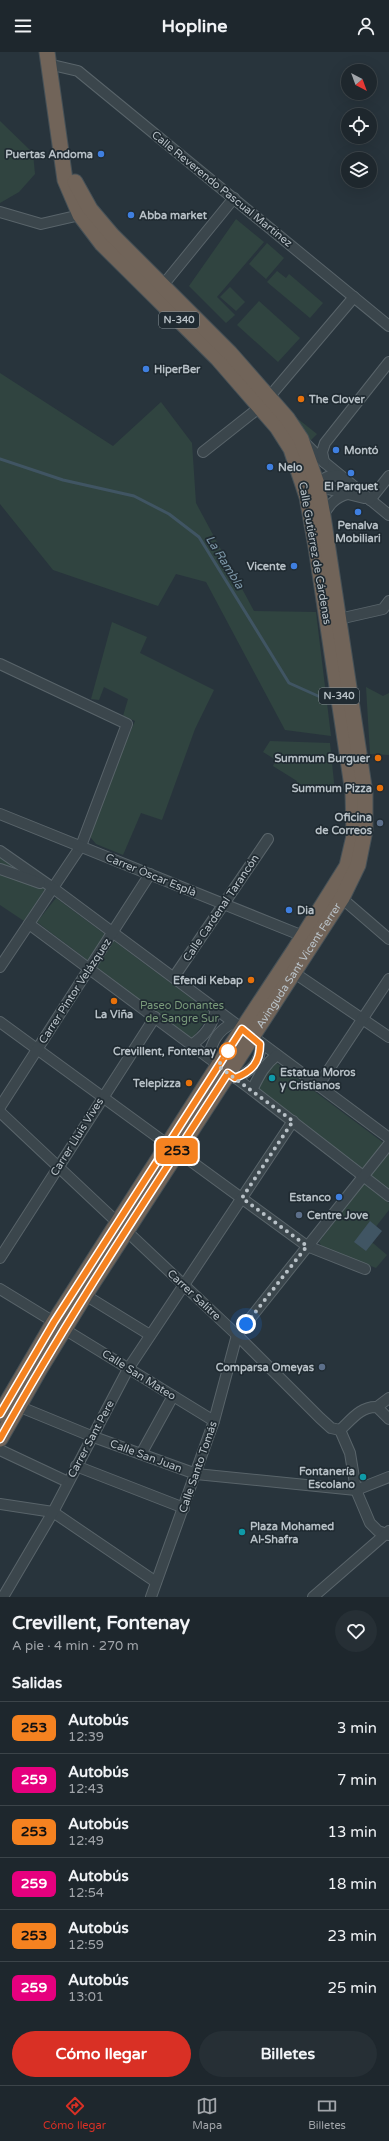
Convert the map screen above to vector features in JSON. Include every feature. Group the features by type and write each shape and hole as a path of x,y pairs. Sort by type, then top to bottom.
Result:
{"highway":[{"name":"N-340","path":"48,58 61,142"},
{"name":"Calle Gutiérrez de Cárdenas","path":"61,142 65,180 80,215 102,244 218,359 265,402"},
{"name":"Calle Gutiérrez de Cárdenas","path":"61,142 71,176 90,209 112,235 175,298 265,402 296,444 317,484 365,793 365,830 358,865 336,894"},
{"name":"Calle Gutiérrez de Cárdenas","path":"296,444 307,497 353,793 354,836 346,866 336,894"},
{"name":"Avinguda Sant Vicent Ferrer","path":"247,1033 303,936 336,894"},
{"name":"Avinguda Sant Vicent Ferrer","path":"0,1439 6,1405 59,1326 222,1069 293,972 336,894"},
{"name":"Avinguda Sant Vicent Ferrer","path":"59,1326 85,1295 121,1227"}],"street":[{"name":"Calle Reverendo Pascual Martínez","path":"48,58 78,71 389,326"},
{"path":"168,279 234,198"},
{"path":"0,212 41,224 80,215"},
{"path":"151,274 158,273 168,279 174,289 175,298"},
{"path":"203,452 265,402 354,297"},
{"path":"324,462 322,452 325,443 389,362"},
{"path":"296,444 324,462 389,515"},
{"path":"307,497 323,477 332,475 341,476"},
{"path":"370,500 389,476"},
{"path":"317,484 370,500"},
{"path":"323,516 332,502 339,496 348,494"},
{"path":"339,619 387,608"},
{"path":"0,664 127,724 80,846 0,967"},
{"name":"Carrer Òscar Esplà","path":"0,814 303,936"},
{"name":"Calle Cardenal Tarancón","path":"174,977 268,839"},
{"path":"0,851 174,977 216,1010 389,1138"},
{"path":"0,869 53,888"},
{"name":"Carrer Pintor Velázquez","path":"0,1107 150,874"},
{"path":"336,894 389,939"},
{"path":"29,924 252,1090 389,1196"},
{"path":"293,972 389,1038"},
{"path":"318,1086 389,979"},
{"path":"191,1045 208,1031 216,1010"},
{"name":"Carrer Lluis Vives","path":"0,1258 102,1097 155,1017"},
{"path":"0,1022 307,1246 365,1269"},
{"path":"222,1069 247,1073 255,1066 260,1054 247,1033"},
{"path":"252,1090 261,1070 267,1062 277,1055"},
{"name":"Carrer Salitre","path":"0,1112 237,1336 331,1428 340,1430"},
{"name":"Carrer Sant Pere","path":"3,1597 53,1512 128,1369 293,1121"},
{"path":"237,1336 307,1246 364,1178 389,1144"},
{"name":"Calle San Mateo","path":"0,1289 214,1421"},
{"path":"85,1295 150,1335"},
{"name":"Calle Santo Tomás","path":"152,1597 156,1582 184,1508 214,1421 237,1336"},
{"path":"141,1454 173,1396"},
{"path":"388,1533 378,1531 370,1523 356,1490 350,1453 340,1430 361,1411 369,1407 377,1407 389,1398"},
{"name":"Calle San Juan","path":"6,1405 196,1474 356,1490"},
{"path":"377,1407 389,1419"},
{"path":"0,1450 68,1482"},
{"path":"76,1466 184,1508"},
{"path":"356,1490 389,1477"},
{"path":"0,1504 53,1512 156,1582"},
{"path":"314,1597 388,1533"}],"green space":[{"path":"0,121 33,153 35,174 19,192 0,203"},
{"path":"236,219 264,242 217,297 235,315 226,323 189,286"},
{"path":"267,243 284,258 266,279 249,264"},
{"path":"277,271 286,278 289,274 323,303 310,318 267,282"},
{"path":"230,287 245,302 236,311 220,297"},
{"path":"259,301 300,338 278,362 237,325"},
{"path":"0,373 113,446 161,402 192,443 196,503 254,611 316,612 331,736 285,730 206,582 176,574 158,606 53,570 0,504"},
{"path":"293,415 317,434 310,441"},
{"path":"112,622 147,637 140,653 214,690 195,729 162,820 141,813 123,855 96,844 87,833 135,721 123,716 128,699 104,687 99,700 91,699"},
{"path":"366,687 383,696 389,693 389,755 370,754"},
{"path":"270,741 330,743 335,792 296,783 297,781 273,766 276,760 263,752"},
{"path":"0,854 30,875 0,864"},
{"path":"0,873 45,889 24,921 0,905"},
{"name":"Paseo Donantes de Sangre Sur","path":"56,898 211,1013 192,1039 37,922"},
{"path":"274,1061 389,1147 389,1190 254,1088"},
{"path":"364,1184 389,1203 389,1210 367,1238 387,1255 376,1268 322,1247 319,1242"}],"water":[{"path":"370,1221 382,1231 366,1251 354,1242"}],"waterway":[{"name":"La Rambla","path":"0,459 63,480 134,496 169,514 199,537 289,683 327,700"}],"bus line":[{"name":"253","path":"0,1414 54,1322 242,1029 260,1044 260,1054 255,1066 247,1073 235,1078 228,1073 85,1295 41,1367 0,1439"}],"place":[{"name":"Puertas Andoma","path":"101,154"},
{"name":"Abba market","path":"131,215"},
{"name":"HiperBer","path":"146,369"},
{"name":"The Clover","path":"301,399"},
{"name":"Montó","path":"336,450"},
{"name":"Nelo","path":"270,467"},
{"name":"El Parquet","path":"351,473"},
{"name":"Penalva Mobiliari","path":"358,512"},
{"name":"Vicente","path":"294,566"},
{"name":"Summum Burguer","path":"378,758"},
{"name":"Summum Pizza","path":"380,788"},
{"name":"Oficina de Correos","path":"380,823"},
{"name":"Dia","path":"289,910"},
{"name":"Efendi Kebap","path":"251,980"},
{"name":"La Viña","path":"114,1001"},
{"name":"Crevillent, Fontenay","path":"228,1051"},
{"name":"Estatua Moros y Cristianos","path":"272,1078"},
{"name":"Telepizza","path":"189,1083"},
{"name":"Estanco","path":"339,1197"},
{"name":"Centre Jove","path":"299,1215"},
{"name":"Comparsa Omeyas","path":"322,1367"},
{"name":"Fontanería Escolano","path":"363,1477"},
{"name":"Plaza Mohamed Al-Shafra","path":"242,1532"}],"route":[{"path":"228,1051 218,1066 293,1121 242,1198 307,1246 246,1324"}]}
